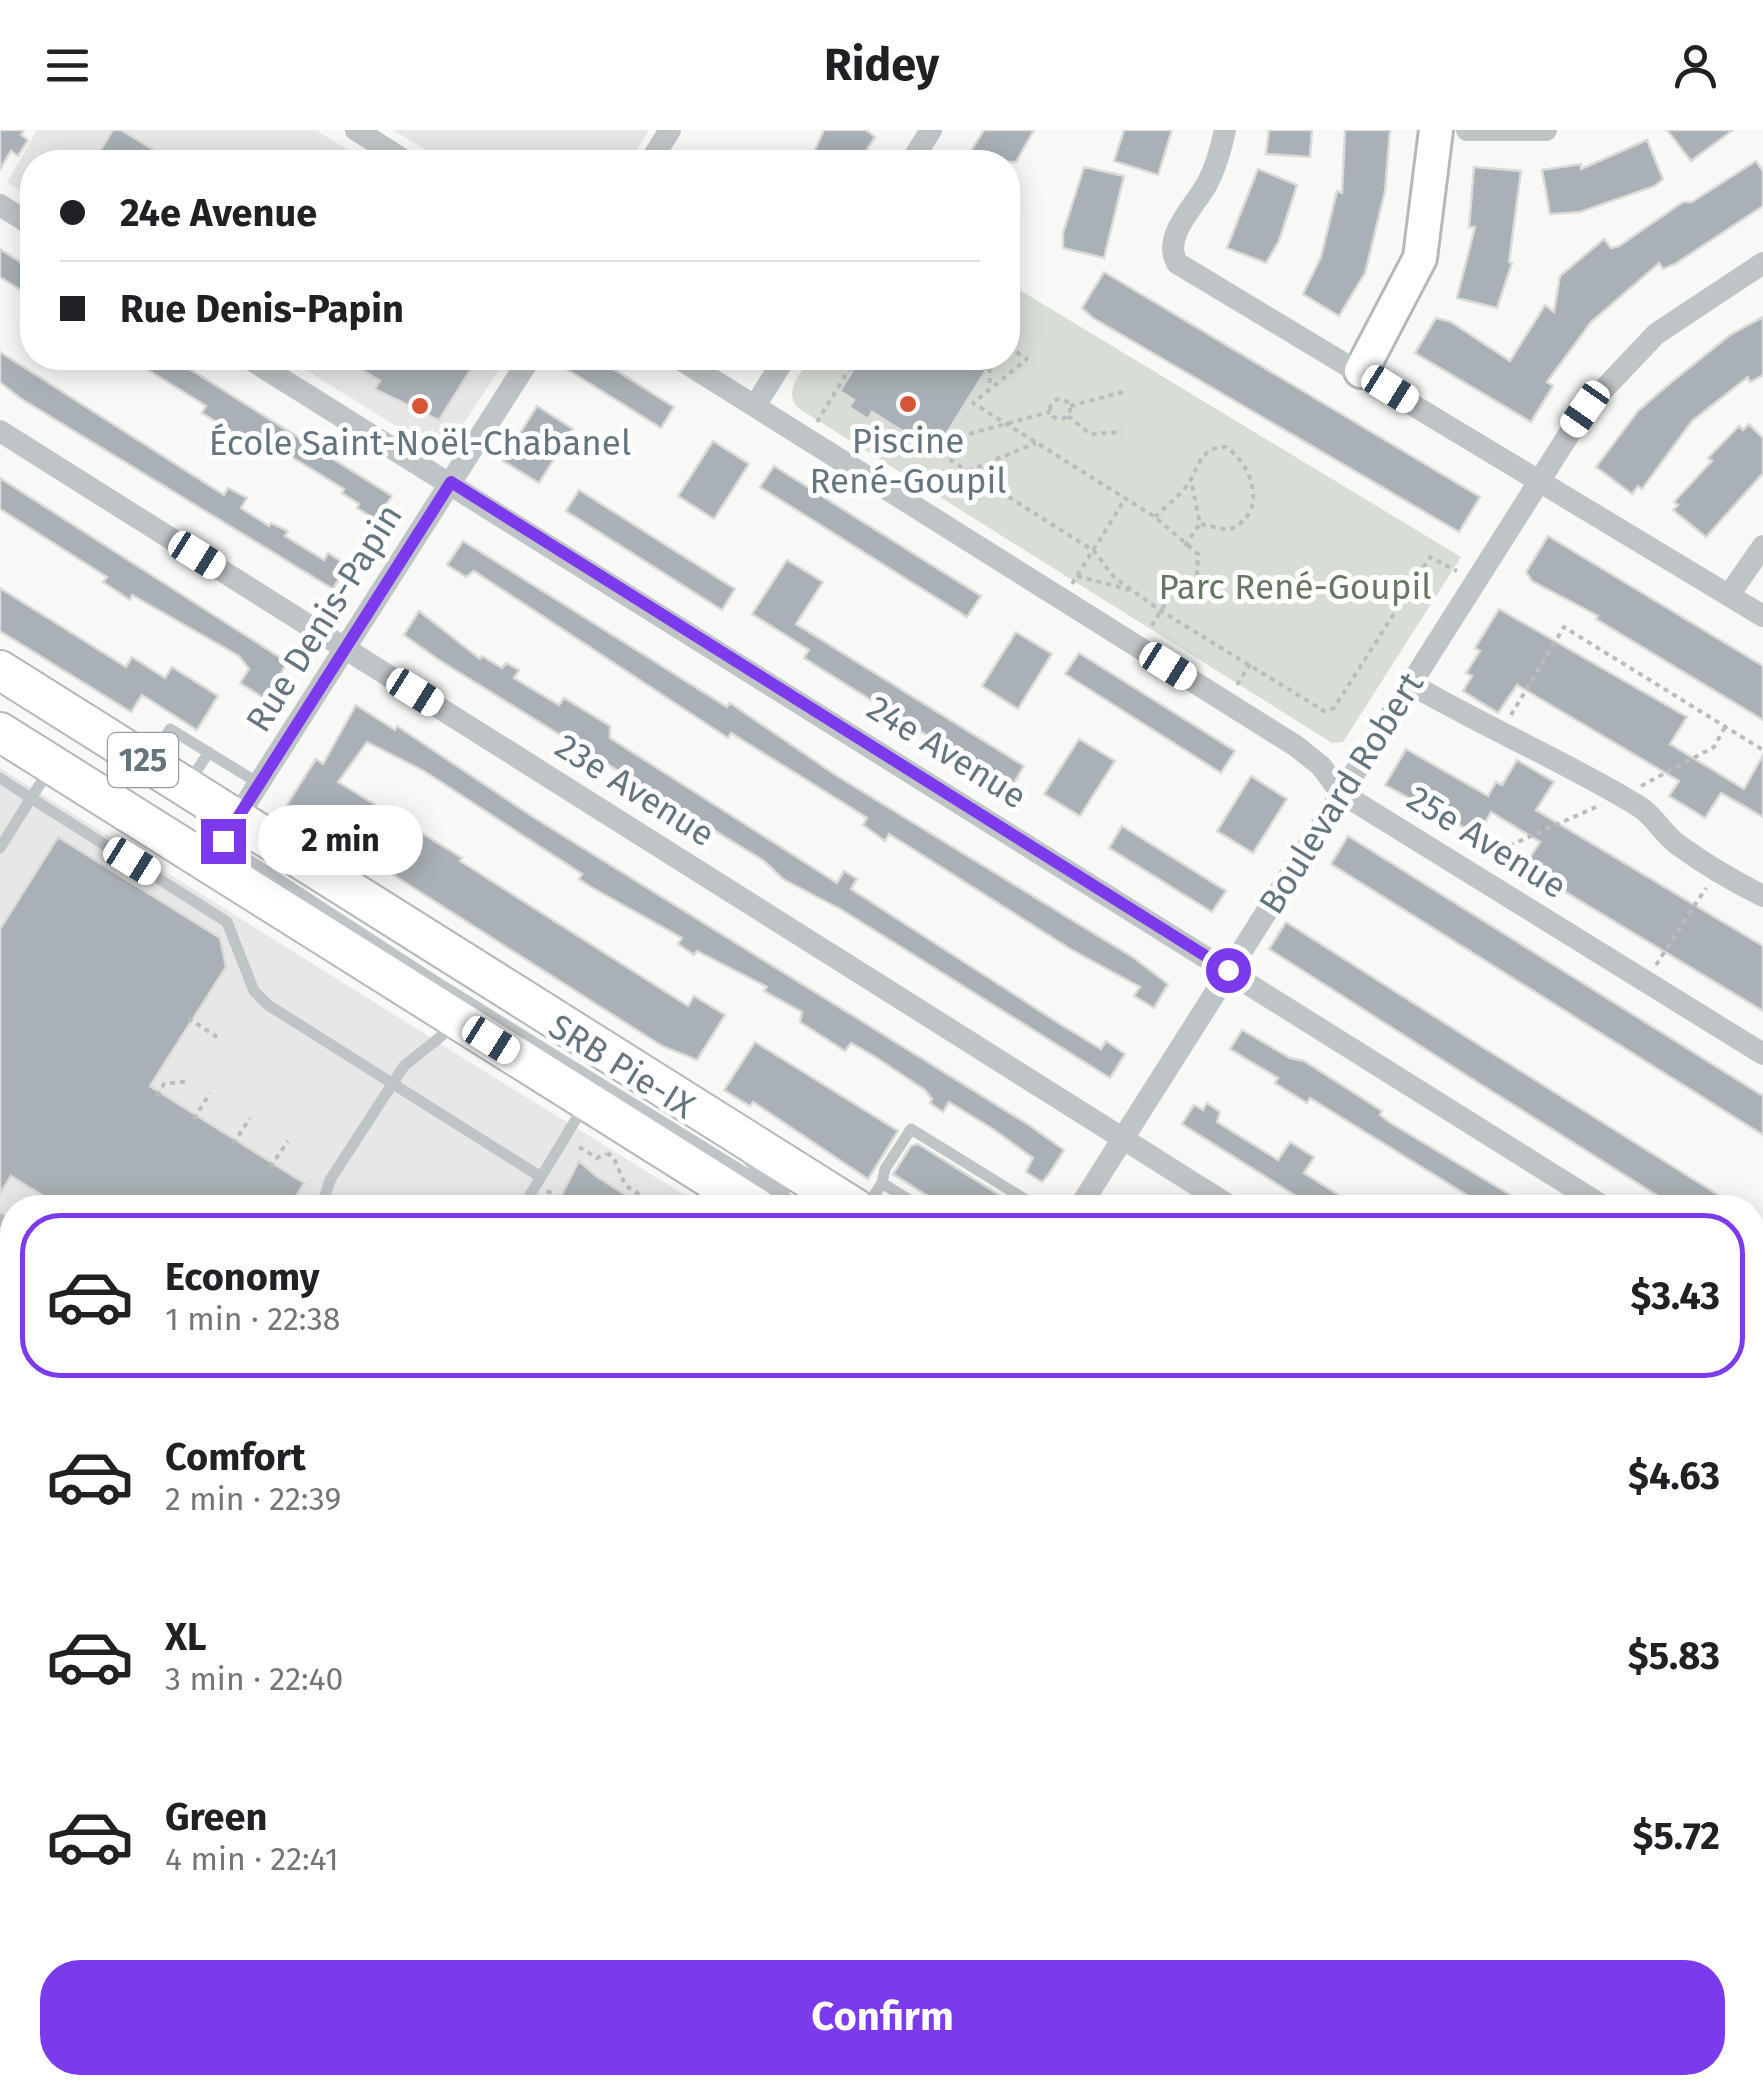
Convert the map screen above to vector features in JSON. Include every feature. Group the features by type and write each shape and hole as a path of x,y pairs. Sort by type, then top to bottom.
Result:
{"main road":[{"name":"125","path":"0,674 692,1105 868,1195"},
{"name":"125","path":"0,732 736,1195"}],"street":[{"path":"356,130 388,150"},
{"path":"1225,130 1213,170 1179,228 1172,253 1189,271 1763,616"},
{"path":"1361,371 1420,258 1436,130"},
{"path":"1468,130 1546,130"},
{"name":"Boulevard Robert","path":"1087,1195 1585,409 1656,334 1763,263"},
{"name":"24e Avenue","path":"268,370 1585,1195"},
{"name":"Rue Denis-Papin","path":"208,863 522,370"},
{"name":"25e Avenue","path":"697,370 1310,755 1341,793 1763,1054"},
{"path":"755,406 778,370"},
{"name":"23e Avenue","path":"0,431 1213,1195"},
{"path":"1729,595 1763,546"},
{"path":"1411,684 1496,734 1528,742 1620,795 1651,814 1674,842 1763,896"}],"lane":[{"path":"148,764 170,729 260,784"},
{"path":"186,787 208,752"},
{"path":"0,848 52,765"},
{"path":"0,778 227,922 257,995 541,1177"},
{"name":"SRB Pie-IX","path":"208,863 246,858 442,986 781,1195"},
{"path":"325,1195 330,1180 410,1060 459,1020"},
{"path":"530,1195 588,1101"},
{"name":"SRB Pie-IX","path":"692,1105 788,1195"},
{"path":"868,1195 911,1129 1018,1195"}],"path":[{"path":"806,438 848,370"},
{"path":"989,370 990,389"},
{"path":"1013,370 973,403 1155,517 1198,554 1197,577 1172,593 1140,647"},
{"path":"1068,416 1059,420 1050,412 1050,404 1058,399 1070,406 1123,392"},
{"path":"1068,416 1070,406"},
{"path":"950,439 1050,412"},
{"path":"1068,416 1090,434 1122,432"},
{"path":"968,471 1036,443"},
{"path":"1185,546 1200,524 1191,480 1195,465 1217,447 1240,457 1251,474 1253,499 1244,521 1228,530 1200,524"},
{"path":"941,454 1094,551 1114,577 1161,611 1319,708 1330,710 1430,558 1474,580"},
{"path":"1155,517 1191,480"},
{"path":"1062,599 1126,499"},
{"path":"1077,576 1134,591"},
{"path":"1508,720 1564,627 1763,750"},
{"path":"1646,981 1718,869"},
{"path":"188,1018 217,1036"},
{"path":"157,1096 164,1084 190,1081"},
{"path":"194,1119 210,1093"},
{"path":"233,1144 250,1118"},
{"path":"270,1167 288,1141"},
{"path":"588,1153 597,1158 607,1153 614,1142"},
{"path":"607,1153 614,1158 625,1185 640,1195"}],"shaded area":[{"path":"37,130 316,130 348,150 25,150"},
{"path":"393,130 649,130 636,150 426,150"},
{"path":"20,159 20,190 7,182"},
{"name":"École Saint-Noël-Chabanel","path":"305,370 499,370 443,455"},
{"path":"0,768 685,1195 0,1195"}],"green space":[{"name":"Parc René-Goupil","path":"1020,290 1461,557 1343,742 1332,743 798,408 792,395 803,370 1020,370"}],"building":[{"path":"0,130 24,130 21,135 28,140 18,156 11,151 0,169"},
{"path":"113,130 121,130 154,150 100,150"},
{"path":"824,130 866,130 875,137 867,150 815,150"},
{"path":"984,130 1034,130 1020,155 1020,150 972,150"},
{"path":"1124,130 1172,130 1158,175 1114,161"},
{"path":"1269,130 1312,130 1310,157 1266,154"},
{"path":"1345,130 1390,130 1385,191 1365,273 1339,316 1303,294 1321,257 1337,191 1342,193"},
{"path":"1667,130 1733,130 1691,161"},
{"path":"1647,140 1663,179 1655,186 1580,212 1550,214 1542,170 1581,164 1581,169"},
{"path":"1756,161 1763,171 1763,206 1675,264 1663,269 1659,263 1591,322 1547,382 1553,386 1531,422 1415,353 1436,318 1451,322 1510,361 1545,305 1554,312 1560,276 1604,239 1611,248 1619,246 1683,202 1692,202"},
{"path":"1084,167 1124,176 1104,258 1063,248 1063,233"},
{"path":"1474,167 1521,171 1509,262 1512,263 1497,308 1457,298 1475,227 1469,227"},
{"path":"1258,169 1297,185 1279,241 1266,263 1227,248"},
{"path":"0,249 20,262 20,290 0,277"},
{"path":"1104,272 1480,497 1459,532 1093,318 1082,308"},
{"path":"1763,317 1763,375 1750,382 1748,377 1692,421 1642,489 1638,486 1632,494 1596,467 1638,411 1730,335"},
{"path":"0,352 20,365 20,370 28,370 224,495 228,488 247,498 241,508 269,526 271,523 288,531 285,536 324,560 328,553 347,565 333,589 20,398 0,382"},
{"path":"148,370 191,370 392,496 376,520 357,508 359,504 342,493 344,489 277,448 263,442 255,446 202,413 206,406"},
{"path":"362,370 470,370 439,420 375,389 380,381"},
{"path":"568,370 615,370 674,407 661,428"},
{"name":"Piscine René-Goupil","path":"853,370 986,370 940,444 924,435 920,442 872,412 868,419 849,407 854,400 840,391"},
{"path":"537,406 573,429 539,483 503,461"},
{"path":"1749,424 1763,438 1763,473 1706,537 1673,510 1678,505 1674,502 1712,461 1708,458 1739,426 1743,430"},
{"path":"713,441 749,464 714,519 678,496"},
{"path":"774,466 981,596 967,617 760,487"},
{"path":"0,478 287,662 267,700 240,683 249,669 239,656 132,595 130,600 103,582 107,577 0,509"},
{"path":"579,490 735,589 722,610 566,511"},
{"path":"1548,536 1763,666 1763,720 1596,619 1598,616 1532,581 1526,572"},
{"path":"463,541 727,707 730,703 837,776 1134,958 1168,984 1154,1008 1134,996 1140,987 1072,950 889,834 885,841 863,825 867,818 731,733 728,738 474,571 466,577 447,565"},
{"path":"787,560 823,582 796,624 1024,766 1011,788 804,658 809,650 752,614"},
{"path":"0,588 126,667 132,657 165,678 172,667 218,696 197,730 142,695 131,712 0,631"},
{"path":"1499,609 1687,717 1670,744 1744,789 1763,755 1763,817 1721,793 1705,818 1669,796 1679,781 1517,685 1498,713 1463,691 1472,676 1466,673 1480,651 1475,648"},
{"path":"419,611 480,659 482,656 502,668 506,663 519,670 514,678 559,705 564,698 610,726 610,738 837,883 844,871 857,879 851,889 1060,1024 1101,1049 1106,1041 1125,1054 1110,1078 842,910 783,879 764,861 439,660 404,635"},
{"path":"1016,632 1052,654 1018,709 982,686"},
{"path":"1079,653 1235,751 1221,773 1065,674"},
{"path":"356,705 395,730 397,726 533,817 1029,1125 1064,1150 1049,1174 1042,1182 1026,1172 1033,1158 993,1129 949,1102 943,1112 930,1103 932,1099 925,1090 877,1058 851,1043 845,1051 800,1022 802,1012 764,991 767,987 697,951 694,955 678,944 682,938 591,887 579,879 582,874 424,771 367,742 338,782 688,1006 694,996 725,1015 697,1060 662,1046 351,848 349,852 283,811 316,759 323,764"},
{"path":"1079,739 1115,761 1080,816 1044,794"},
{"path":"1406,749 1488,796 1496,782 1502,785 1517,760 1554,782 1536,810 1763,946 1763,1011 1524,867 1540,842 1491,812 1478,835 1385,785"},
{"path":"1251,776 1287,799 1253,853 1217,831"},
{"path":"1122,826 1226,891 1212,912 1109,848"},
{"path":"1348,836 1763,1096 1763,1135 1331,864"},
{"path":"58,837 220,938 226,967 150,1086 304,1183 297,1195 41,1195 11,1176 0,1194 0,929"},
{"path":"1286,922 1718,1195 1656,1195 1269,949"},
{"path":"1242,1030 1290,1058 1304,1061 1382,1111 1380,1115 1389,1122 1510,1195 1467,1195 1310,1098 1307,1103 1275,1083 1278,1078 1230,1049"},
{"path":"755,1042 898,1131 868,1179 753,1102 750,1106 724,1090"},
{"path":"1207,1103 1220,1112 1217,1122 1278,1160 1290,1142 1314,1157 1304,1173 1339,1195 1294,1195 1182,1124 1194,1105 1203,1110"},
{"path":"918,1144 999,1195 926,1195 893,1174 911,1146"},
{"path":"579,1161 626,1195 562,1195"}],"place":[{"name":"Piscine René-Goupil","path":"908,404"},
{"name":"École Saint-Noël-Chabanel","path":"420,406"}],"route":[{"path":"223,841 451,482 1228,970"}]}
